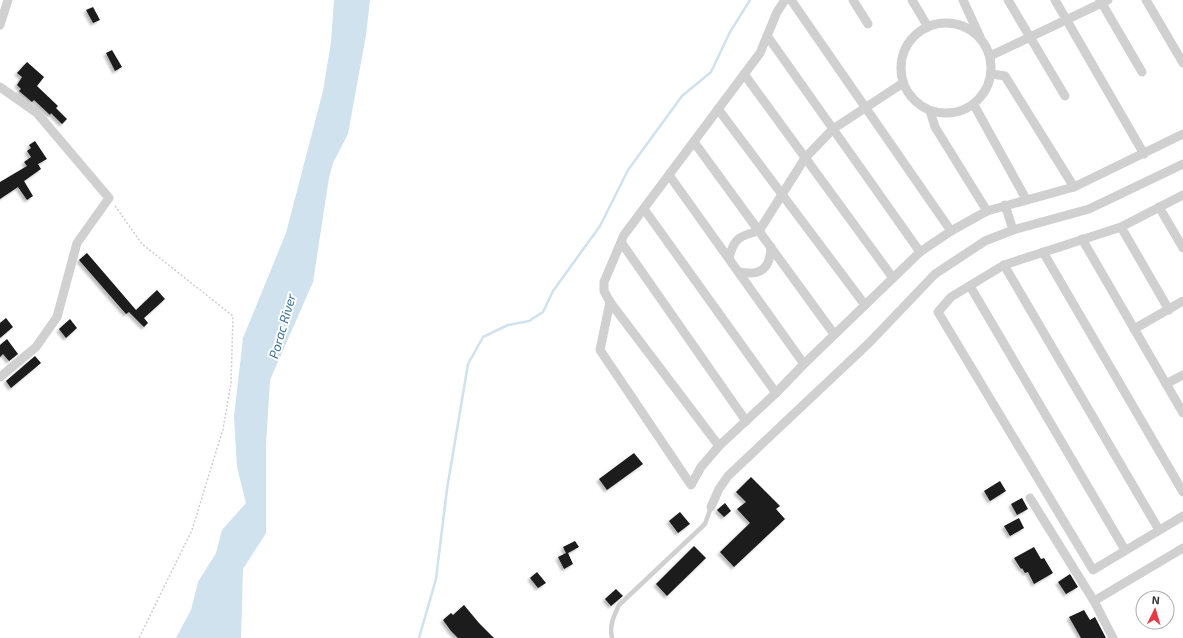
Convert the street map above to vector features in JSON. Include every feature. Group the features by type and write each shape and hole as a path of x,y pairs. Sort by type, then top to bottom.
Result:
{"street":[{"path":"0,25 8,0"},
{"path":"719,446 610,302 604,291 604,282 624,235 760,53 768,37 777,12 785,0"},
{"path":"791,0 951,231"},
{"path":"853,0 868,24"},
{"path":"912,0 928,27"},
{"path":"963,0 990,56 992,74 986,92 974,105 953,114 930,111 913,100 903,83 901,61 910,40 928,27 946,23 965,27 980,38"},
{"path":"1008,0 1065,96"},
{"path":"1055,0 1144,154"},
{"path":"1146,0 1183,63"},
{"path":"990,56 1104,1 1142,72"},
{"path":"768,37 920,252"},
{"path":"744,74 893,278"},
{"path":"992,74 1005,76 1074,187"},
{"path":"729,258 732,246 737,238 745,234 759,231 805,158 833,129 903,83"},
{"path":"0,87 37,113 110,198 77,243 57,317 36,346 0,377"},
{"path":"974,105 1026,199"},
{"path":"718,109 865,305"},
{"path":"930,111 935,128 987,211"},
{"path":"610,302 600,350 691,484 702,466 719,446 776,393 834,334 920,252 951,231 987,211 1074,187 1183,134"},
{"path":"694,142 834,334"},
{"path":"711,507 719,489 728,476 869,343 935,274 985,241 1013,230 1089,209 1183,164"},
{"path":"669,175 804,364"},
{"path":"1183,195 1121,227 1004,265 951,298 938,312 1093,570 1183,516"},
{"path":"1005,206 1013,230"},
{"path":"1159,207 1183,248"},
{"path":"644,209 776,393"},
{"path":"1121,227 1169,310"},
{"path":"1082,239 1183,412"},
{"path":"621,242 746,421"},
{"path":"739,272 756,274 762,270 768,264 771,247"},
{"path":"1043,252 1183,492"},
{"path":"1004,265 1159,530"},
{"path":"970,286 1125,550"},
{"path":"1134,329 1183,301"},
{"path":"1166,384 1183,375"},
{"path":"1030,498 1094,601 1113,638"},
{"path":"1094,601 1183,548"}],"lane":[{"path":"612,638 610,629 613,617 620,605 705,524 711,507"}],"path":[{"path":"110,198 142,244 233,316 231,383 223,429 192,530 139,638"}],"water":[{"name":"Porac River","path":"334,0 370,0 366,35 348,134 333,163 329,178 313,282 270,380 266,445 266,533 243,569 241,638 176,638 191,610 198,582 216,553 222,530 246,503 237,467 234,417 243,338 286,233 323,91 331,42"}],"building":[{"path":"93,7 100,20 93,23 86,10"},
{"path":"112,50 122,67 115,71 106,53"},
{"path":"27,62 44,77 37,86 58,106 56,108 67,119 62,124 51,113 50,115 34,100 32,102 19,91 21,89 17,85 22,77 17,73"},
{"path":"35,141 47,159 38,164 41,169 24,181 33,196 27,200 18,187 0,199 0,182 27,166 24,162 31,157 27,151 31,148 29,145"},
{"path":"87,253 136,310 157,290 165,299 144,318 148,323 144,327 129,312 126,314 79,260"},
{"path":"6,318 13,327 0,338 0,323"},
{"path":"70,319 77,328 66,338 59,329"},
{"path":"7,339 18,354 9,361 3,354 0,357 0,345"},
{"path":"35,356 41,363 11,388 6,381"},
{"path":"634,453 643,464 607,490 599,479"},
{"path":"751,477 780,506 776,509 785,519 734,567 720,552 750,523 737,509 746,502 736,492"},
{"path":"1000,481 1006,491 990,501 984,491"},
{"path":"1022,498 1028,509 1017,515 1011,504"},
{"path":"725,503 731,511 724,517 717,510"},
{"path":"680,512 690,524 678,533 669,521"},
{"path":"1019,518 1024,528 1010,536 1004,526"},
{"path":"575,541 579,547 568,553 573,564 564,569 558,557 566,553 563,547"},
{"path":"694,546 706,558 667,596 656,584"},
{"path":"1034,547 1041,559 1044,558 1053,573 1034,584 1028,572 1025,573 1022,568 1021,569 1014,558"},
{"path":"537,572 546,583 538,588 530,578"},
{"path":"1070,574 1078,587 1066,594 1058,582"},
{"path":"616,589 623,596 611,606 605,599"},
{"path":"464,605 494,638 458,638 451,631 443,620 451,613 453,615"},
{"path":"1084,610 1090,620 1095,617 1106,638 1081,638 1069,617"}],"waterway":[{"path":"419,638 436,579 447,489 468,364 483,337 508,325 529,321 543,312 553,291 600,226 628,170 682,96 711,72 730,32 750,0"}]}
